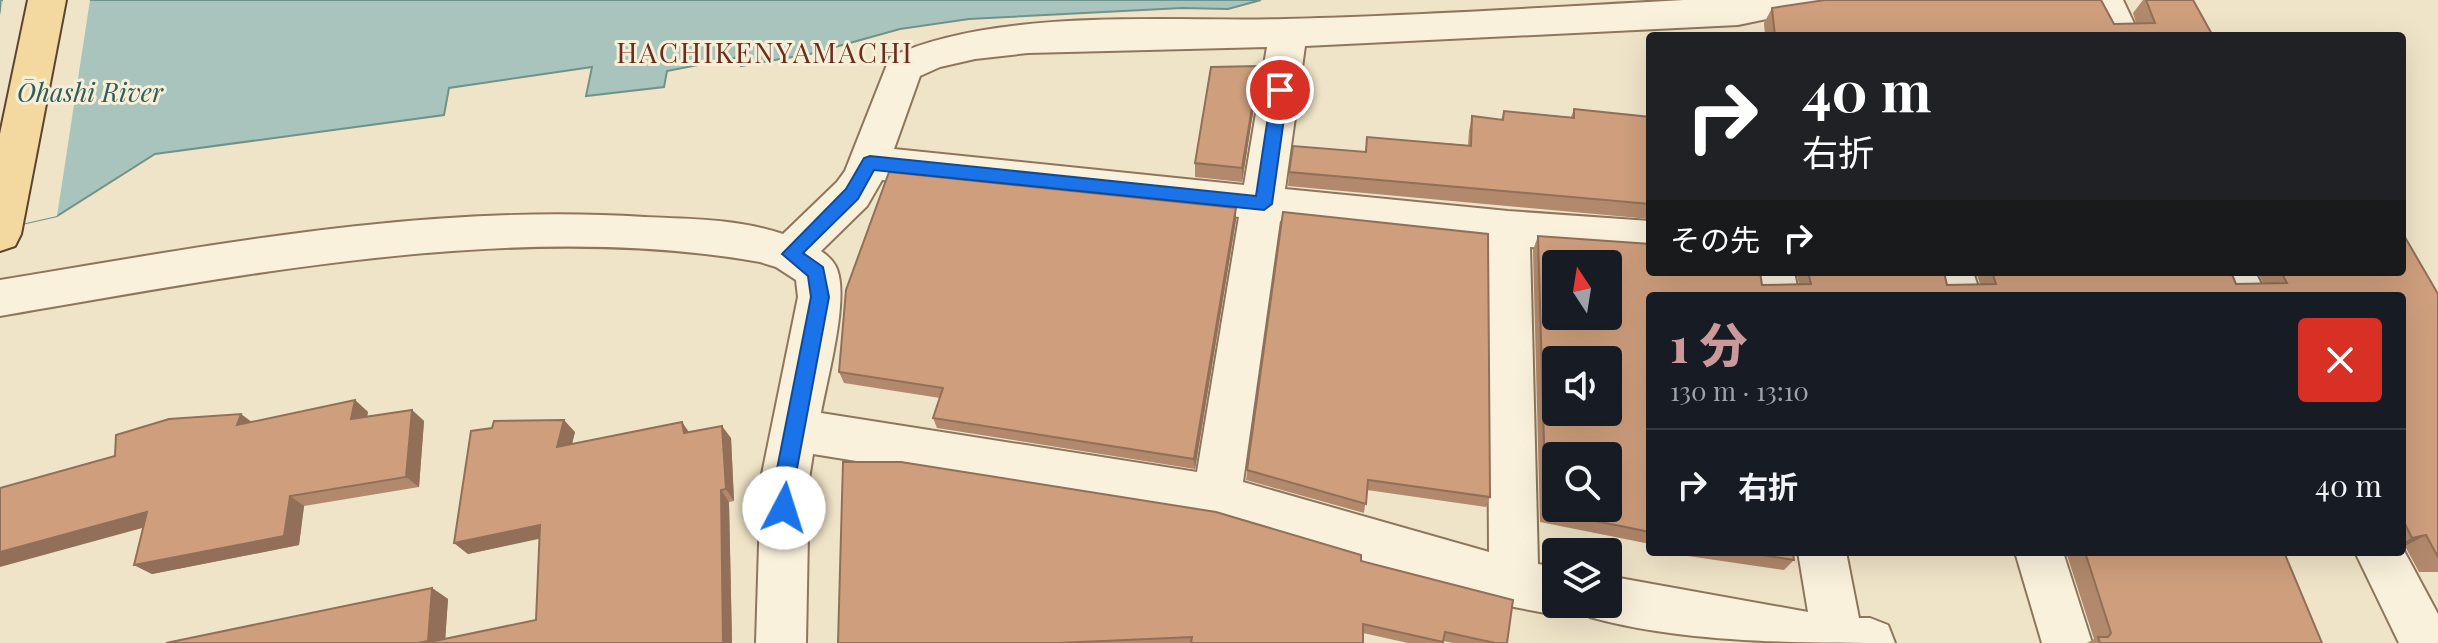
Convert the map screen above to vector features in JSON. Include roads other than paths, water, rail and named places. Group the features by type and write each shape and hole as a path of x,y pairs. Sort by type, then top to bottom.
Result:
{"main road":[{"path":"0,234 47,0"}],"street":[{"path":"790,254 852,194 870,163 904,67 924,55 989,44 1047,39 1739,24 1801,0"},
{"path":"2104,0 2119,32"},
{"path":"1217,497 1288,33"},
{"path":"870,163 1508,228 1646,238"},
{"path":"795,430 1217,497 1535,587 1508,228"},
{"path":"0,298 186,267 353,244 497,233 662,234 733,241 790,254 817,272 820,297 785,479 781,643"},
{"path":"1823,556 1838,642"},
{"path":"2040,556 2067,643"},
{"path":"2381,556 2426,643"},
{"path":"1622,603 1838,642 1870,643"}],"water":[{"name":"Ōhashi River","path":"0,0 1261,0 1228,9 1182,8 969,19 900,29 810,54 741,66 739,57 667,71 664,87 586,96 592,67 449,88 444,115 155,154 57,216 0,229"}],"district":[{"name":"HACHIKENYAMACHI","path":"765,51"}]}
